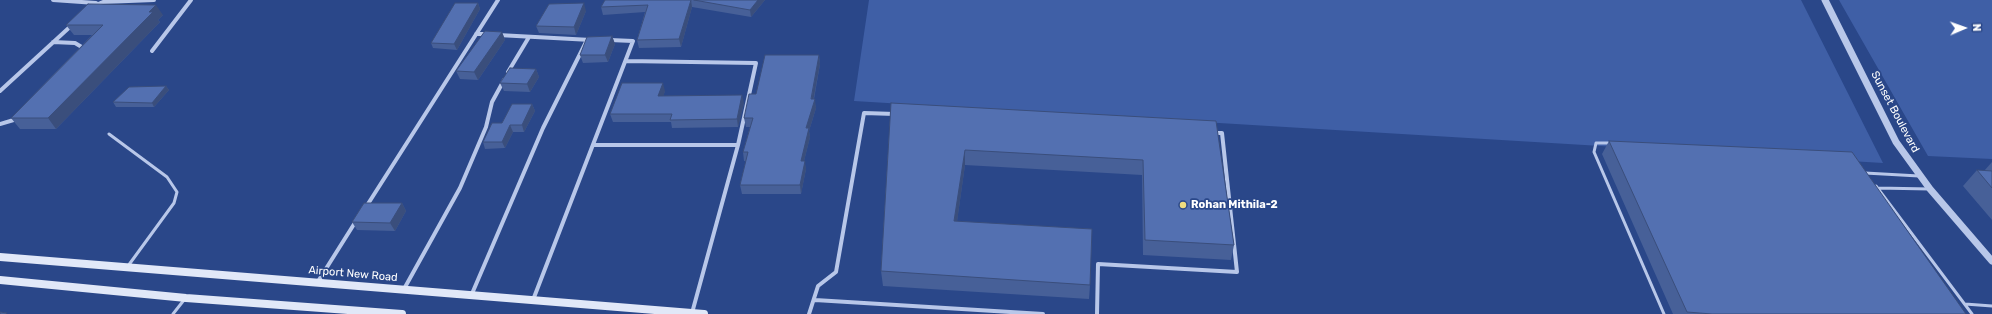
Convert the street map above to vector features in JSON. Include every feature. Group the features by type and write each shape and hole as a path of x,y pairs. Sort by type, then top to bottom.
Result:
{"main road":[{"name":"Airport New Road","path":"0,257 704,314"},
{"path":"0,280 186,298 402,314"}],"street":[{"path":"52,0 97,3 154,0"},
{"path":"152,51 191,0"},
{"path":"364,209 498,0"},
{"name":"Sunset Boulevard","path":"1825,0 1896,142 1919,176 1992,261"},
{"path":"85,12 97,3"},
{"path":"0,91 74,22"},
{"path":"476,34 594,40"},
{"path":"403,290 460,188 486,127 492,102 529,36"},
{"path":"471,296 543,128 587,40"},
{"path":"532,300 594,145 633,41 602,40"},
{"path":"52,42 81,45 86,48 84,54"},
{"path":"626,61 756,63 738,144 692,313"},
{"path":"809,314 815,300 818,286 836,272 864,113 904,115"},
{"path":"0,124 11,122 24,115"},
{"path":"1097,314 1098,264 1237,272 1222,133 1206,132"},
{"path":"594,145 738,144"},
{"path":"317,283 360,216"},
{"path":"815,300 1043,314"}],"lane":[{"path":"109,134 167,177 177,192 174,203 127,268"},
{"path":"1612,144 1596,143 1594,152 1664,314"},
{"path":"1862,168 1869,178"},
{"path":"1866,173 1919,176"},
{"path":"1873,183 1972,314"},
{"path":"1877,188 1930,189"},
{"path":"173,314 186,298"},
{"path":"1964,304 1992,306"}],"shaded area":[{"path":"869,0 1801,0 1883,163 854,101"},
{"path":"1839,0 1992,0 1992,159 1928,156"}],"building":[{"path":"605,0 691,0 679,39 637,40 648,5 601,7"},
{"path":"694,0 758,0 750,10"},
{"path":"455,3 478,3 454,44 431,43"},
{"path":"584,3 574,27 536,26 549,4"},
{"path":"88,4 156,5 149,12 153,12 48,118 11,118 103,25 66,25"},
{"path":"485,31 502,32 474,72 456,71"},
{"path":"612,36 605,55 580,55 587,37"},
{"path":"765,55 819,55 811,99 815,99 806,128 809,128 801,161 805,161 800,185 740,185 748,152 743,152 753,118 744,118 749,94 756,94"},
{"path":"510,68 536,69 527,84 500,83"},
{"path":"622,83 663,83 658,96 742,95 737,119 670,120 672,114 610,114"},
{"path":"166,86 152,103 113,102 129,87"},
{"name":"Rohan Mithila-2","path":"891,103 1216,121 1234,245 1145,240 1143,160 965,150 954,221 1092,229 1090,285 881,271"},
{"path":"512,104 532,104 522,125 510,125 502,142 483,142 492,123 502,123"},
{"path":"1609,141 1852,152 1966,314 1712,314 1687,312"},
{"path":"1977,170 1992,171 1992,188"},
{"path":"364,203 402,203 390,223 352,222"}],"place":[{"name":"Rohan Mithila-2","path":"1183,205"}]}
